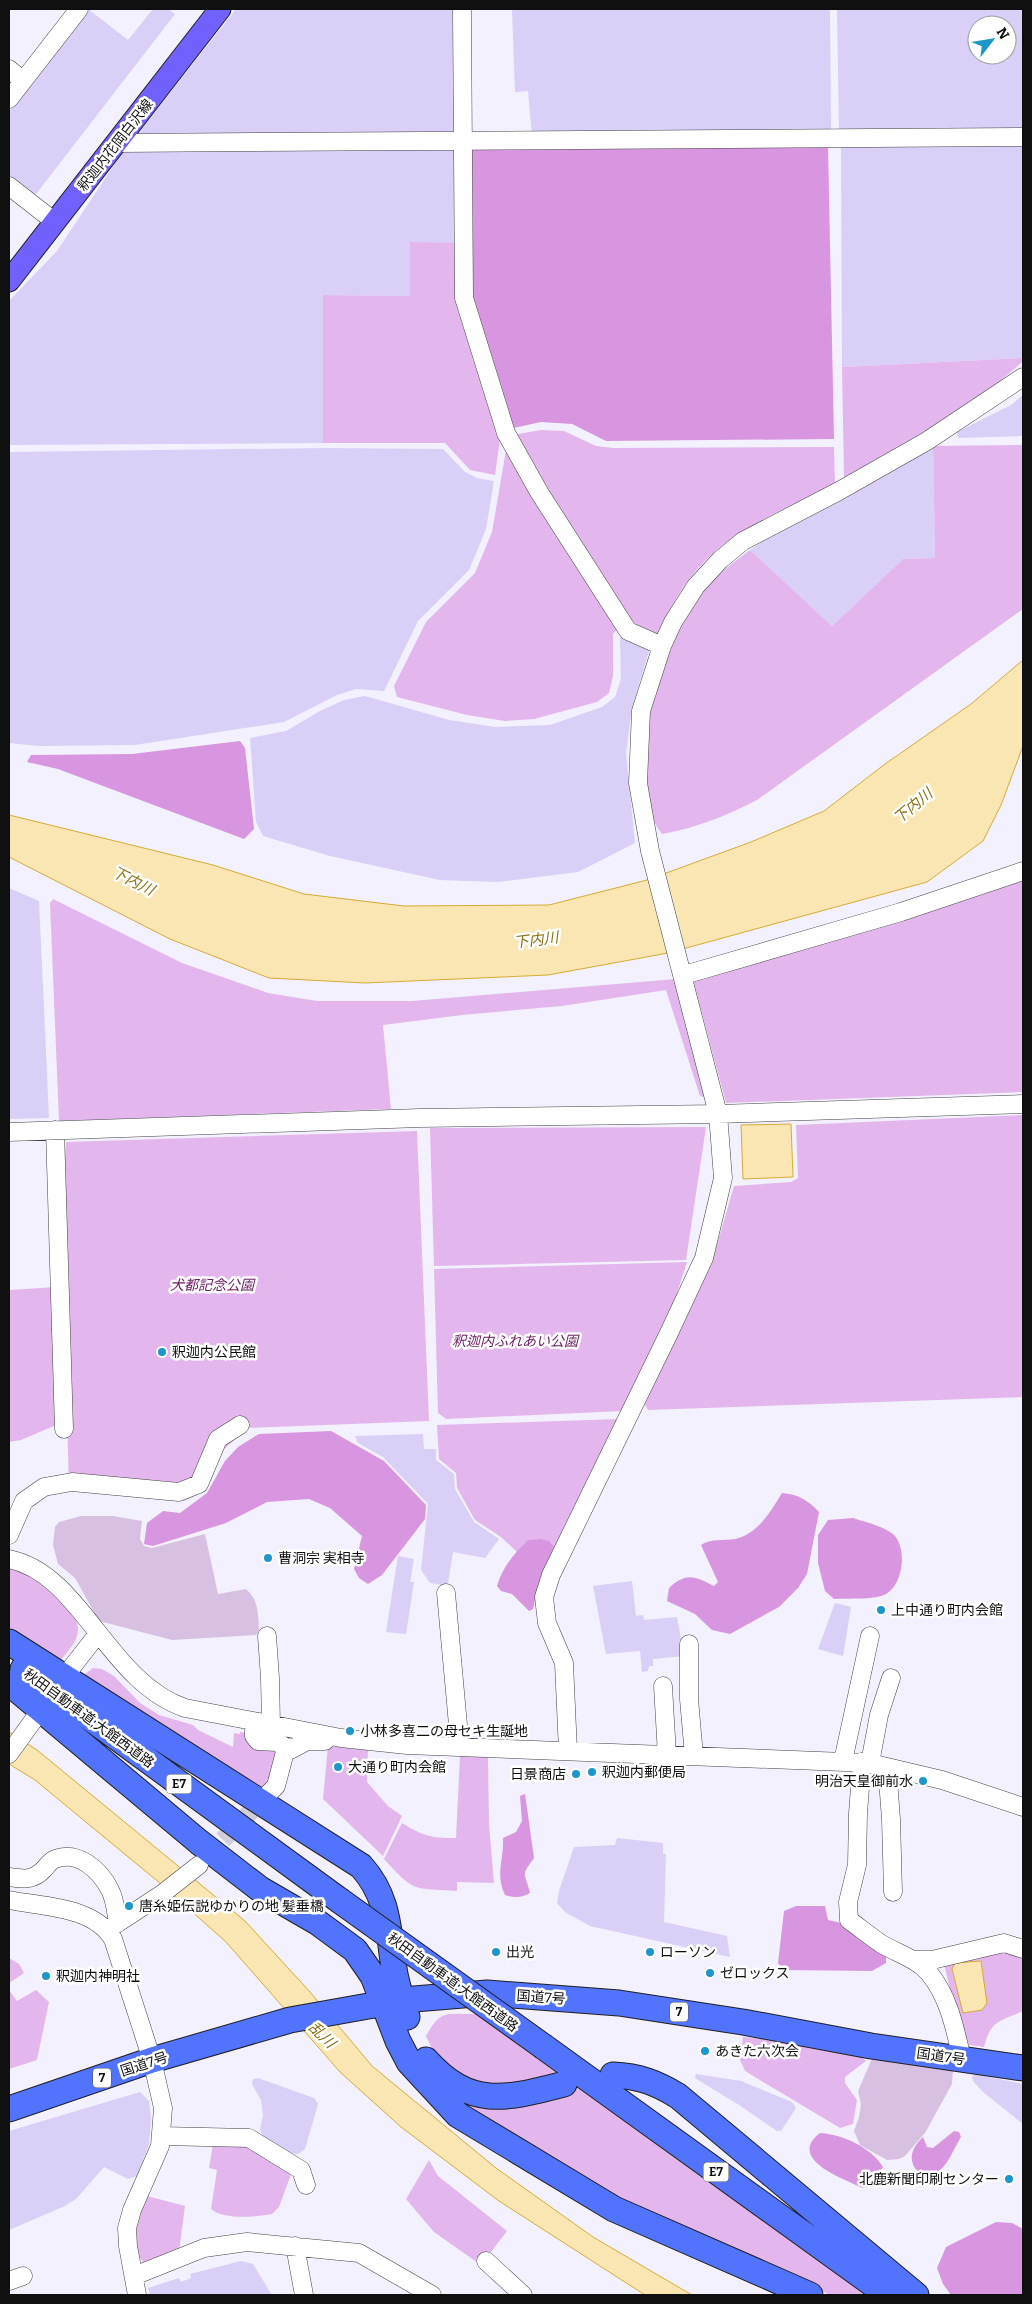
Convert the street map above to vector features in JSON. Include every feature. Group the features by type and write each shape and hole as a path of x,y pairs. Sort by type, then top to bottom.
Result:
{"highway":[{"path":"9,1642 361,1866 377,1886 388,1924 394,1970 393,2002 398,2041 409,2062 458,2115 614,2209 810,2295"},
{"path":"12,1667 199,1842 260,1889 317,1922 355,1950 393,2002 425,2059 445,2080 459,2089 480,2095 507,2097 564,2084"},
{"name":"秋田自動車道;大館西道路","path":"12,1667 888,2295"},
{"name":"国道7号","path":"9,2109 152,2060 290,2020 393,2002 487,1993 619,2003 743,2022 871,2046 1023,2068"},
{"path":"613,2075 633,2076 658,2083 678,2096 916,2295"}],"main road":[{"name":"釈迦内花岡白沢線","path":"9,281 220,9"}],"street":[{"path":"9,99 79,9"},
{"path":"462,9 464,298 506,433 538,492 628,631 662,646"},
{"path":"9,69 23,81"},
{"path":"117,143 1023,137"},
{"path":"9,186 56,222"},
{"path":"568,1751 564,1663 547,1623 544,1597 551,1575 704,1258 723,1178 718,1114 684,975 650,851 638,783 641,711 662,646 673,622 696,586 720,560 743,540 839,491 926,441 1023,377"},
{"path":"684,975 901,912 1023,871"},
{"path":"9,1132 420,1118 718,1114 1023,1104"},
{"path":"55,1130 64,1429"},
{"path":"9,1535 24,1502 44,1487 72,1482 179,1492 189,1490 199,1484 218,1439 240,1425"},
{"path":"9,1559 24,1562 41,1571 79,1609 97,1635 150,1691 167,1702 185,1708 253,1722 352,1740"},
{"path":"446,1593 460,1747"},
{"path":"72,1667 97,1635"},
{"path":"267,1636 270,1678 270,1725"},
{"path":"843,1761 870,1636"},
{"path":"688,1644 689,1699 694,1756"},
{"path":"891,1678 866,1762 858,1812 857,1865 848,1902 849,1920 881,1944 914,1960 929,1973 944,1999 953,2021 962,2059"},
{"path":"663,1686 667,1754"},
{"path":"253,1722 254,1736 258,1741 277,1742 290,1750 307,1741 352,1740 460,1747 866,1762 942,1780 1023,1807"},
{"path":"9,1754 30,1725"},
{"path":"268,1795 276,1786 286,1748"},
{"path":"887,1767 891,1819 892,1892"},
{"path":"9,1877 34,1878 52,1860 72,1856 88,1864 102,1877 111,1891 113,1939 152,2060 163,2108 160,2146 132,2210 127,2228 128,2246 137,2295"},
{"path":"113,1926 162,1894 199,1865"},
{"path":"9,1900 87,1915 113,1926"},
{"path":"914,1960 932,1960 1004,1942 1023,1949"},
{"path":"162,2136 249,2138 301,2170 306,2185"},
{"path":"134,2276 204,2248 247,2242 359,2252 432,2295"},
{"path":"295,2246 304,2295"},
{"path":"486,2261 523,2295"}],"shaded area":[{"path":"85,9 88,9 128,40 153,9 168,9 175,14 33,198 9,179 9,107"},
{"path":"236,9 453,9 455,135 136,136"},
{"path":"512,9 830,9 831,132 532,136 528,91 515,92"},
{"path":"837,9 1023,9 1023,131 839,133"},
{"path":"1023,144 1023,358 842,367 841,146"},
{"path":"828,147 834,439 606,441 572,424 541,422 509,429 469,296 470,150"},
{"path":"455,148 457,243 411,296 323,295 323,443 9,445 9,301 57,251 124,150"},
{"path":"1023,395 1023,436 958,438 957,432 1011,405"},
{"path":"933,446 935,558 903,559 832,626 750,550 764,540 841,501"},
{"path":"324,448 443,449 465,472 477,478 494,481 486,529 469,570 418,621 384,691 356,689 337,695 284,722 135,745 39,746 9,743 9,452"},
{"path":"623,633 650,648 632,707 626,753 635,843 578,872 497,882 440,880 330,856 263,836 256,822 250,738 286,731 320,711 344,700 365,696 449,720 495,727 550,725 602,707 615,697 621,679 620,639"},
{"path":"240,741 245,748 254,829 244,839 58,769 27,762 31,755 132,754"},
{"path":"9,888 39,901 49,1118 9,1119"},
{"path":"331,1431 384,1461 426,1505 425,1519 382,1575 368,1584 359,1578 354,1569 362,1536 330,1508 309,1499 267,1502 226,1523 153,1546 144,1544 147,1523 163,1511 180,1513 207,1493 225,1461 238,1447 259,1434"},
{"path":"423,1434 424,1449 436,1449 436,1460 454,1474 455,1489 474,1522 499,1539 485,1558 453,1552 448,1583 442,1585 430,1583 421,1570 428,1504 383,1457 358,1443 355,1436"},
{"path":"782,1493 803,1499 819,1512 807,1574 798,1588 779,1607 730,1634 712,1630 695,1614 667,1601 669,1588 686,1578 696,1578 714,1586 718,1582 701,1545 713,1541 735,1539 750,1532 763,1521"},
{"path":"81,1516 113,1516 142,1521 140,1539 144,1546 152,1548 205,1534 218,1594 246,1589 250,1593 256,1603 258,1613 259,1630 256,1635 172,1640 99,1621 75,1578 58,1564 53,1545 55,1527 59,1522"},
{"path":"853,1518 881,1527 896,1538 902,1555 900,1574 891,1590 879,1597 834,1599 825,1591 818,1563 818,1535 828,1520"},
{"path":"541,1539 549,1541 554,1547 544,1579 537,1590 533,1609 529,1611 512,1594 501,1591 497,1586 506,1566 518,1550 528,1540"},
{"path":"398,1556 414,1559 410,1582 414,1582 406,1634 386,1632"},
{"path":"632,1581 636,1616 643,1615 644,1620 677,1617 684,1656 653,1659 653,1666 649,1666 648,1671 642,1672 640,1651 606,1654 593,1586"},
{"path":"835,1603 851,1607 843,1656 818,1649"},
{"path":"525,1794 534,1858 525,1872 530,1893 521,1897 512,1897 505,1895 502,1888 500,1874 503,1838 516,1832 522,1821 520,1796"},
{"path":"617,1838 663,1843 663,1854 666,1854 664,1922 727,1936 730,1957 590,1926 565,1912 557,1903 559,1891 574,1847 615,1845"},
{"path":"796,1906 825,1906 828,1920 846,1924 886,1955 886,1963 872,1971 783,1970 778,1963 784,1911"},
{"path":"874,2054 953,2068 952,2084 925,2133 905,2156 899,2159 887,2160 860,2145 854,2131 861,2104 858,2091"},
{"path":"696,2074 741,2081 792,2102 796,2108 781,2131 777,2131 695,2078"},
{"path":"975,2074 1023,2084 1023,2124 983,2092 973,2081 972,2077"},
{"path":"258,2078 314,2098 318,2104 305,2149 298,2154 289,2153 265,2140 260,2130 263,2115 261,2100 252,2084 253,2079"},
{"path":"140,2092 149,2101 151,2119 149,2144 137,2176 128,2179 104,2167 76,2199 65,2206 9,2230 9,2131"},
{"path":"954,2131 959,2132 961,2137 943,2167 926,2178 920,2174 913,2164 912,2154 914,2148 923,2137 927,2147 933,2148"},
{"path":"820,2133 838,2136 856,2143 878,2160 883,2167 872,2186 863,2188 843,2179 822,2167 814,2159 810,2151 811,2142"},
{"path":"996,2222 1012,2223 1023,2229 1023,2295 951,2295 943,2284 937,2268 946,2247"},
{"path":"241,2261 253,2264 272,2295 150,2295 148,2288 179,2278 181,2282 191,2278 190,2274"}],"green space":[{"path":"410,242 457,243 501,432 495,475 470,470 445,443 323,443 323,295 410,296"},
{"path":"1023,358 1023,361 1003,378 960,410 844,478 842,367"},
{"path":"541,430 564,431 596,446 613,448 834,447 835,485 766,518 717,550 696,570 683,587 657,635 630,624 512,435"},
{"path":"1023,445 1023,609 757,800 711,821 662,834 652,816 646,772 648,724 652,700 667,653 676,631 694,601 724,570 750,550 832,626 903,559 935,558 933,446"},
{"path":"506,450 619,627 613,634 613,676 609,693 597,702 534,719 505,721 467,715 397,697 394,686 426,622 475,573 492,532"},
{"path":"1023,879 1023,1092 726,1103 692,976"},
{"path":"53,899 182,963 268,993 317,1001 412,1001 676,979 707,1098 700,1096 666,990 562,1006 462,1015 383,1025 391,1109 59,1121 50,903"},
{"path":"1023,1115 1023,1397 648,1410 643,1402 711,1265 734,1186 791,1182 798,1178 796,1125"},
{"path":"706,1127 686,1260 434,1266 430,1128"},
{"name":"犬都記念公園","path":"417,1131 429,1421 248,1428 222,1451 211,1479 197,1495 184,1501 122,1490 69,1486 61,1216 66,1142"},
{"name":"釈迦内ふれあい公園","path":"687,1262 667,1324 623,1411 446,1419 438,1413 434,1269"},
{"path":"56,1287 61,1423 21,1440 9,1442 9,1290"},
{"path":"618,1419 551,1564 533,1567 501,1537 475,1520 457,1488 456,1473 439,1459 437,1425"},
{"path":"9,1567 31,1576 47,1587 62,1600 74,1615 78,1634 72,1646 61,1660 9,1629"},
{"path":"93,1668 102,1669 114,1676 140,1703 159,1715 193,1725 198,1730 233,1747 234,1733 240,1734 240,1732 245,1733 248,1743 278,1750 270,1781 262,1790 81,1677"},
{"path":"328,1746 368,1750 367,1782 388,1806 402,1816 383,1856 323,1799"},
{"path":"460,1756 488,1757 489,1824 494,1883 457,1882 457,1891 431,1890 416,1887 402,1878 384,1859 402,1823 428,1835 456,1838"},
{"path":"1005,1947 1023,1953 1023,2011 997,2023 990,2032 984,2047 963,2044 944,1964"},
{"path":"9,1958 19,1964 24,1973 9,1983"},
{"path":"9,1990 17,2001 36,1990 49,2002 37,2060 9,2069"},
{"path":"446,2014 478,2014 558,2074 516,2088 464,2079 433,2051 426,2036 437,2020"},
{"path":"743,2037 781,2041 859,2055 866,2061 845,2077 845,2083 857,2100 853,2124 840,2128 745,2071 740,2060"},
{"path":"578,2088 867,2295 830,2295 624,2202 460,2105 458,2095 569,2095"},
{"path":"241,2141 293,2169 279,2207 272,2214 249,2217 231,2216 223,2215 211,2209 217,2170 209,2168 213,2144"},
{"path":"429,2160 438,2176 507,2231 481,2265 434,2232 406,2199"},
{"path":"147,2196 185,2206 179,2252 148,2266 136,2251 135,2242 137,2224"}],"water":[{"name":"下内川","path":"1023,660 1023,746 1001,805 983,841 927,882 668,953 548,975 365,983 269,978 170,939 9,857 9,815 213,865 304,894 404,906 549,905 647,880 751,842 824,811 885,764 971,704"},
{"path":"791,1124 793,1177 743,1179 741,1125"},
{"name":"乱川","path":"9,1732 37,1750 245,1921 310,1992 372,2066 496,2168 593,2237 692,2295 645,2295 499,2201 401,2127 340,2072 226,1942 161,1884 35,1780 9,1764"},
{"path":"981,1961 987,2003 982,2010 963,2013 952,1969 955,1963"}],"tunnel":[{"path":"204,1859 267,1795"}],"place":[{"name":"釈迦内公民館","path":"162,1352"},
{"name":"曹洞宗 実相寺","path":"268,1558"},
{"name":"上中通り町内会館","path":"881,1610"},
{"name":"小林多喜二の母セキ生誕地","path":"350,1731"},
{"name":"大通り町内会館","path":"338,1767"},
{"name":"釈迦内郵便局","path":"592,1772"},
{"name":"日景商店","path":"576,1774"},
{"name":"明治天皇御前水","path":"923,1781"},
{"name":"唐糸姫伝説ゆかりの地 髪垂橋","path":"129,1906"},
{"name":"出光","path":"496,1952"},
{"name":"ローソン","path":"650,1952"},
{"name":"ゼロックス","path":"710,1973"},
{"name":"釈迦内神明社","path":"46,1976"},
{"name":"あきた六次会","path":"705,2051"},
{"name":"北鹿新聞印刷センター","path":"1009,2179"}]}
